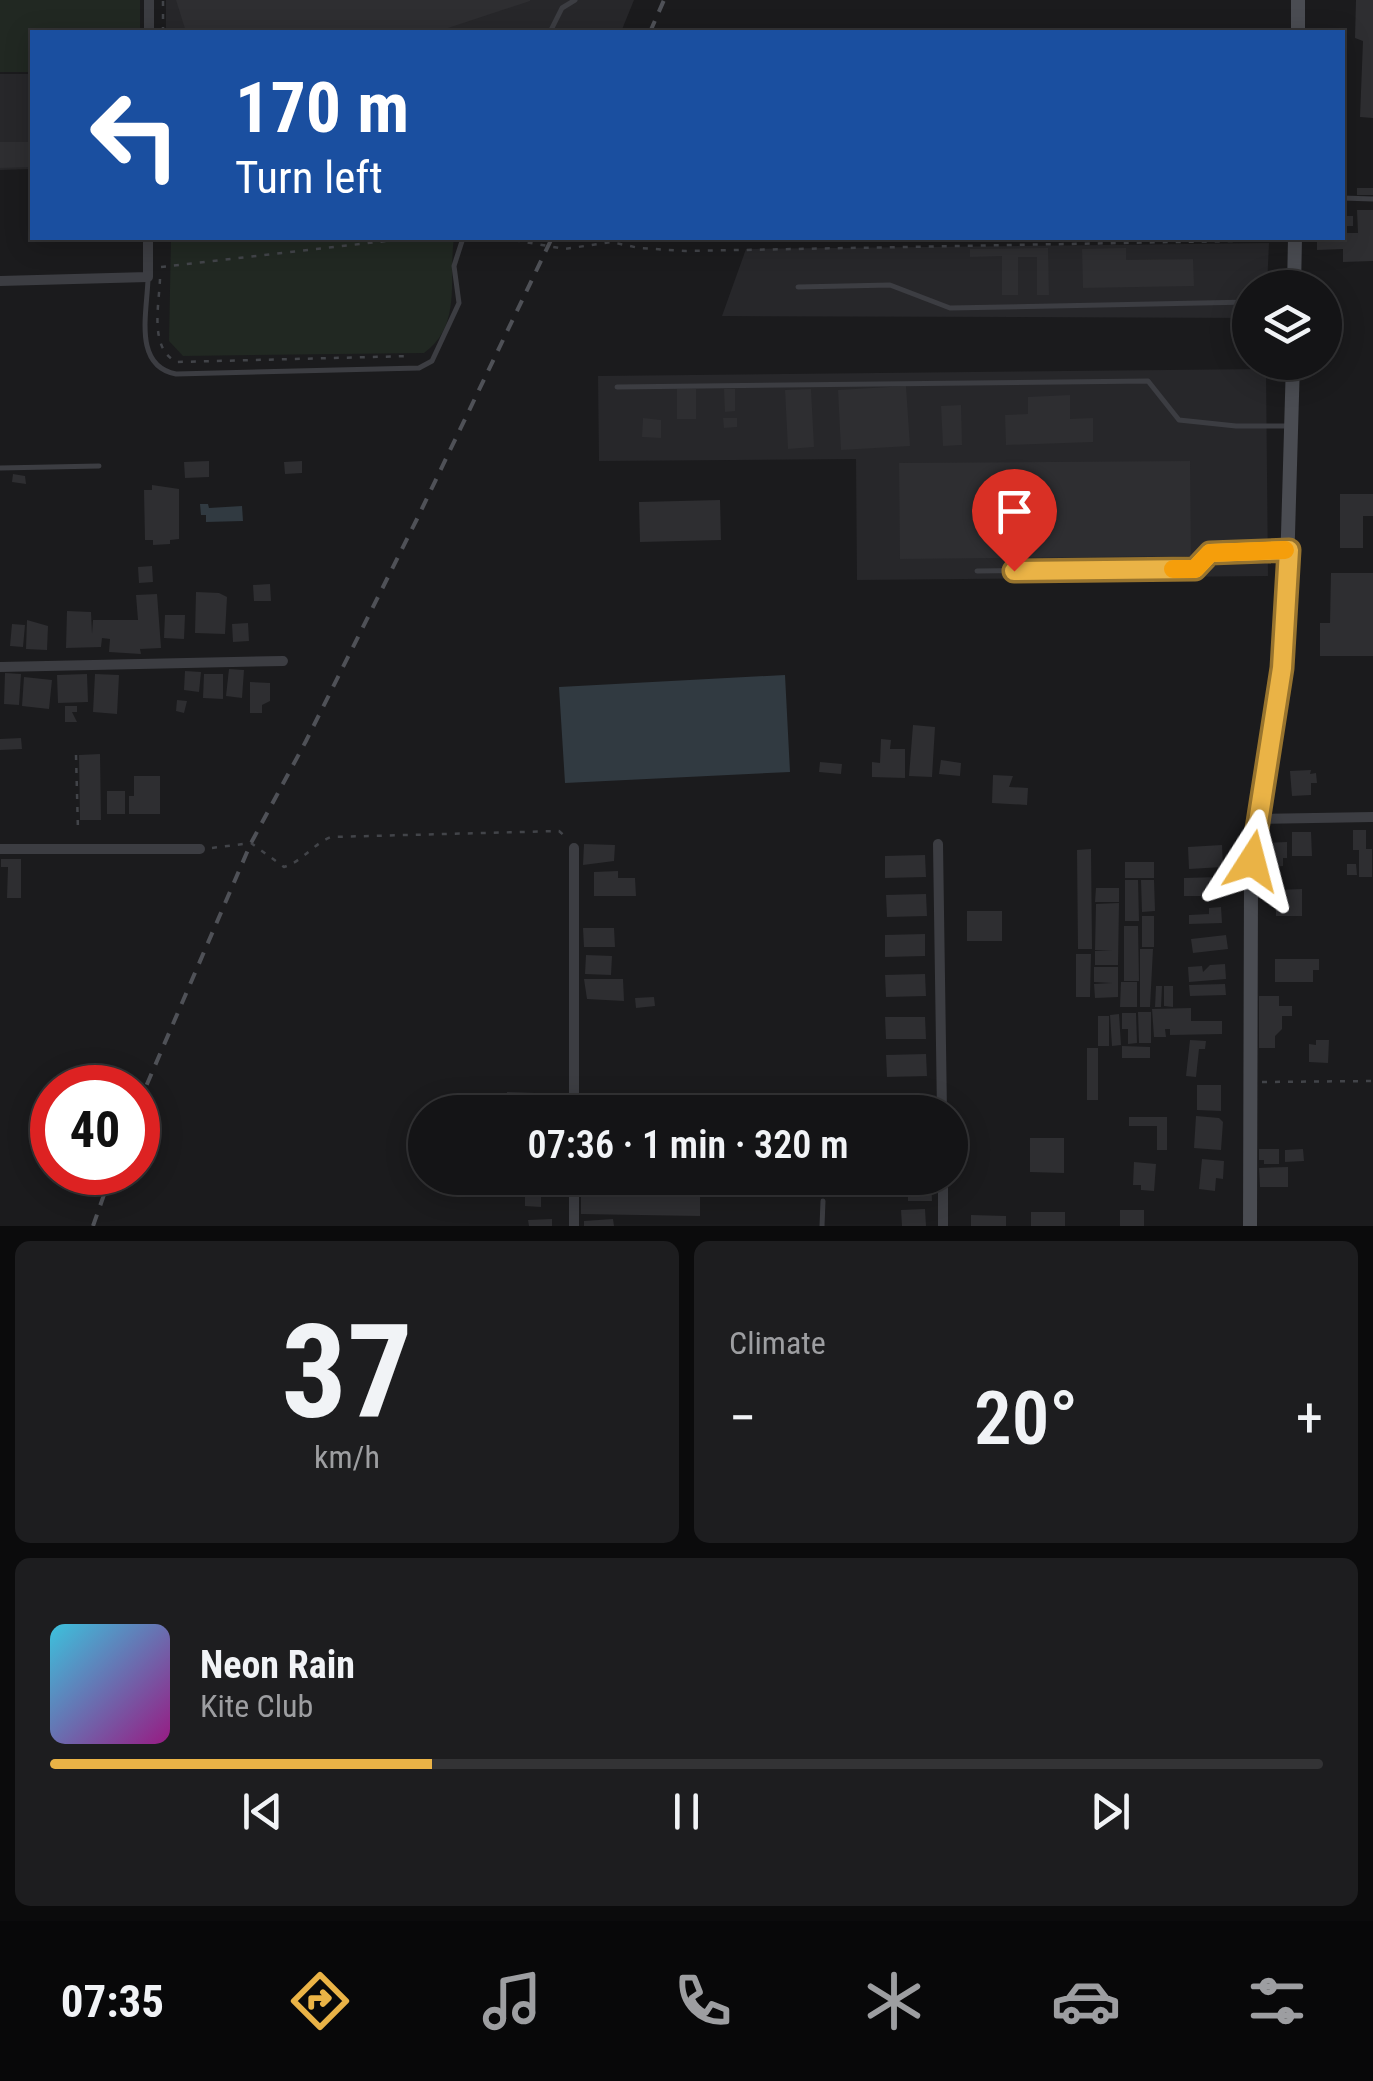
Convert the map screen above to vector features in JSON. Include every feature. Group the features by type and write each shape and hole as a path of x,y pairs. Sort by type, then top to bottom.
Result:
{"street":[{"path":"149,0 149,30"},
{"path":"1298,0 1298,30"},
{"path":"0,281 148,278 148,240"},
{"path":"1294,270 1295,240"},
{"path":"1250,1226 1251,883 1282,668 1293,380"},
{"path":"0,666 283,662"},
{"path":"1259,820 1373,816"},
{"path":"938,844 942,1095"},
{"path":"574,848 574,1095"},
{"path":"0,849 200,849"},
{"path":"574,1195 574,1226"},
{"path":"943,1195 943,1226"}],"lane":[{"path":"551,30 562,8 576,0"},
{"path":"1345,198 1373,199"},
{"path":"148,278 146,345 150,361 162,372 419,368 432,361 459,303 454,266 462,240"},
{"path":"798,286 890,284 950,308 1232,302"},
{"path":"617,387 1148,381 1179,420 1292,426"},
{"path":"0,468 99,466"},
{"path":"978,571 1195,569 1210,553 1289,550"},
{"path":"822,1226 823,1201"}],"path":[{"path":"163,0 163,30"},
{"path":"395,240 160,267 159,344 165,355 178,362 411,356"},
{"path":"513,240 566,250 610,242 686,250 1240,240"},
{"path":"76,755 78,831"},
{"path":"200,849 251,843 284,867 330,838 558,832 574,848"},
{"path":"1250,1082 1373,1080"}],"shaded area":[{"path":"0,0 140,0 140,30 30,30 30,72 0,72"},
{"path":"166,0 634,0 622,30 166,30"},
{"path":"0,74 30,74 30,169 0,170"},
{"path":"171,240 454,240 449,315 436,342 424,353 183,356 169,341"},
{"path":"1269,243 1268,270 1232,270 1232,318 722,316 746,249"},
{"path":"1232,369 1232,380 1266,380 1268,576 857,580 856,459 599,461 598,376"},
{"path":"200,504 208,504 209,508 242,506 243,521 206,522"},
{"path":"785,675 790,772 565,783 559,687"}],"building":[{"path":"176,0 530,0 442,30 185,30"},
{"path":"1356,0 1373,0 1373,118 1360,117 1363,41 1355,38"},
{"path":"0,142 29,142 30,167 0,168"},
{"path":"1357,188 1373,188 1373,195 1357,195"},
{"path":"1357,210 1373,210 1373,261 1343,262 1343,249 1317,250 1317,241 1343,241 1345,233 1358,233"},
{"path":"1345,216 1353,216 1353,226 1345,226"},
{"path":"1048,248 1049,295 1037,295 1037,257 1018,257 1018,295 1002,295 1002,256 970,257 970,249"},
{"path":"1126,248 1126,260 1193,259 1194,286 1083,288 1082,249"},
{"path":"906,386 910,446 841,450 838,390"},
{"path":"677,389 696,389 696,419 677,419"},
{"path":"724,389 735,389 735,411 725,412"},
{"path":"811,389 814,447 788,449 785,390"},
{"path":"1070,395 1070,419 1093,418 1093,442 1006,445 1005,415 1028,414 1028,397"},
{"path":"961,405 962,445 943,446 941,406"},
{"path":"643,418 661,420 661,438 642,437"},
{"path":"723,418 737,418 737,427 724,428"},
{"path":"209,461 209,477 185,478 184,462"},
{"path":"302,461 302,473 285,474 284,462"},
{"path":"1190,461 1191,556 900,559 899,463"},
{"path":"13,474 25,476 26,484 12,482"},
{"path":"152,485 179,489 179,539 170,540 170,544 153,545 153,540 145,540 144,490 152,490"},
{"path":"1340,494 1373,494 1373,516 1363,516 1363,548 1340,548"},
{"path":"720,500 721,540 640,542 639,502"},
{"path":"152,566 153,582 139,583 138,567"},
{"path":"1331,573 1373,573 1373,656 1320,656 1320,623 1330,623"},
{"path":"270,584 271,601 254,601 253,585"},
{"path":"196,592 227,597 225,634 195,633"},
{"path":"157,594 161,648 140,649 141,654 109,652 110,639 102,638 101,647 66,648 67,611 91,612 92,634 93,620 138,620 136,595"},
{"path":"165,615 185,615 184,639 164,638"},
{"path":"27,620 48,626 47,650 26,649"},
{"path":"248,623 249,641 233,642 232,624"},
{"path":"12,624 25,625 23,647 10,646"},
{"path":"229,669 244,670 242,698 226,696"},
{"path":"185,671 201,672 199,692 184,690"},
{"path":"5,673 21,674 19,705 4,704"},
{"path":"87,674 88,702 58,703 57,675"},
{"path":"95,674 119,675 117,714 93,712"},
{"path":"204,674 223,674 223,699 203,698"},
{"path":"24,677 52,680 49,709 22,706"},
{"path":"250,682 270,683 270,701 262,705 262,713 250,713"},
{"path":"177,700 187,701 184,713 176,711"},
{"path":"65,706 77,706 77,712 72,712 77,722 65,722"},
{"path":"913,725 935,727 932,777 909,776"},
{"path":"21,738 22,749 0,750 0,739"},
{"path":"881,739 891,740 890,749 905,749 905,778 872,777 872,762 880,763"},
{"path":"100,754 101,820 80,820 79,755"},
{"path":"941,760 961,763 960,776 939,774"},
{"path":"820,762 842,764 841,774 819,772"},
{"path":"1311,770 1310,774 1316,773 1317,783 1311,783 1311,795 1292,796 1290,771"},
{"path":"993,775 1013,776 1009,787 1028,788 1027,805 992,803"},
{"path":"134,776 160,776 160,814 129,814"},
{"path":"107,791 125,791 125,814 107,814"},
{"path":"1353,830 1366,830 1366,849 1372,849 1372,877 1359,877 1359,850 1353,850"},
{"path":"1292,832 1311,832 1312,856 1292,856"},
{"path":"1287,842 1283,866 1271,867 1270,858 1265,858 1264,843"},
{"path":"584,844 615,845 614,861 583,865"},
{"path":"1222,845 1223,867 1189,869 1188,847"},
{"path":"1091,849 1092,949 1078,949 1077,850"},
{"path":"925,855 926,877 885,878 885,856"},
{"path":"1,859 21,859 21,898 7,898 8,867 1,867"},
{"path":"1125,862 1154,862 1154,878 1125,878"},
{"path":"1347,864 1356,864 1357,875 1347,875"},
{"path":"618,871 618,878 635,878 636,896 594,896 594,872"},
{"path":"1220,877 1225,896 1184,896 1184,878"},
{"path":"1125,880 1138,880 1139,921 1125,921"},
{"path":"1141,880 1154,880 1155,911 1142,912"},
{"path":"1096,888 1119,888 1119,902 1095,902"},
{"path":"1302,889 1302,916 1276,916 1276,890"},
{"path":"926,894 927,916 887,917 886,895"},
{"path":"1119,903 1118,965 1095,965 1095,951 1112,951 1095,950 1096,904"},
{"path":"1221,907 1222,923 1189,924 1189,915 1209,914 1209,908"},
{"path":"967,911 1002,911 1002,941 967,941"},
{"path":"1142,916 1154,916 1154,947 1142,947"},
{"path":"1124,926 1138,926 1139,981 1124,981"},
{"path":"583,928 614,928 615,947 584,947"},
{"path":"925,934 925,956 885,957 885,935"},
{"path":"1226,935 1228,949 1193,953 1191,939"},
{"path":"1140,949 1153,949 1150,1007 1140,1007"},
{"path":"1076,954 1091,954 1090,997 1076,997"},
{"path":"586,955 612,956 611,975 585,974"},
{"path":"1275,959 1319,959 1319,970 1313,970 1313,982 1275,982"},
{"path":"1225,964 1226,979 1189,982 1188,967 1202,966 1203,972 1210,965"},
{"path":"1094,967 1118,967 1118,997 1095,998 1094,984 1112,983 1094,982"},
{"path":"925,974 926,996 886,997 885,975"},
{"path":"584,979 623,979 624,1001 587,999"},
{"path":"1121,982 1137,982 1137,1007 1120,1007"},
{"path":"1225,984 1226,995 1190,996 1189,985"},
{"path":"1156,986 1162,986 1161,1007 1155,1007"},
{"path":"1164,986 1173,986 1173,1007 1164,1006"},
{"path":"1259,996 1279,996 1279,1006 1292,1006 1292,1016 1282,1016 1275,1048 1259,1048"},
{"path":"654,997 655,1006 636,1008 635,998"},
{"path":"1191,1008 1191,1021 1222,1021 1222,1034 1170,1035 1170,1029 1165,1029 1166,1037 1154,1037 1152,1009"},
{"path":"1138,1012 1151,1012 1151,1043 1139,1043"},
{"path":"1122,1013 1136,1013 1137,1043 1128,1044 1128,1029 1122,1029"},
{"path":"1119,1014 1121,1045 1112,1046 1110,1015"},
{"path":"1098,1016 1109,1016 1109,1046 1098,1046"},
{"path":"885,1017 925,1017 926,1039 886,1039"},
{"path":"1190,1040 1206,1041 1205,1049 1199,1049 1196,1077 1186,1076"},
{"path":"1316,1040 1329,1040 1328,1063 1309,1062 1309,1044 1316,1045"},
{"path":"1122,1046 1150,1047 1150,1058 1122,1058"},
{"path":"1087,1048 1098,1048 1098,1100 1087,1100"},
{"path":"926,1054 927,1076 887,1077 886,1055"},
{"path":"1197,1085 1221,1085 1221,1111 1197,1110"},
{"path":"507,1092 535,1093 535,1095"},
{"path":"1196,1116 1219,1118 1223,1122 1221,1150 1194,1148"},
{"path":"1129,1117 1167,1117 1167,1150 1157,1150 1157,1126 1129,1126"},
{"path":"1030,1138 1064,1138 1064,1173 1030,1172"},
{"path":"1259,1149 1279,1149 1279,1164 1264,1164 1264,1160 1259,1160"},
{"path":"1303,1149 1304,1161 1285,1162 1285,1150"},
{"path":"1202,1159 1224,1161 1223,1179 1216,1178 1215,1191 1199,1189"},
{"path":"1134,1162 1156,1164 1154,1191 1133,1185"},
{"path":"1288,1167 1288,1187 1260,1187 1259,1168"},
{"path":"525,1195 541,1195 541,1207 525,1206"},
{"path":"581,1195 700,1195 700,1216 581,1214"},
{"path":"908,1195 932,1195 932,1201 908,1201"},
{"path":"925,1209 926,1226 902,1226 901,1210"},
{"path":"1120,1210 1144,1210 1144,1226 1120,1226"},
{"path":"1031,1212 1065,1212 1065,1226 1031,1226"},
{"path":"971,1215 1006,1216 1006,1226 971,1226"},
{"path":"552,1219 552,1226 529,1226 528,1220"},
{"path":"613,1219 614,1226 584,1226 584,1221"}],"railway":[{"path":"651,30 664,0"},
{"path":"155,1065 251,843 417,519 551,240"},
{"path":"93,1226 104,1195"}],"slow traffic":[{"path":"1173,569 1195,569 1210,553 1285,550"}],"route":[{"path":"1014,571 1195,569 1210,553 1289,550 1282,668 1252,861"}]}
